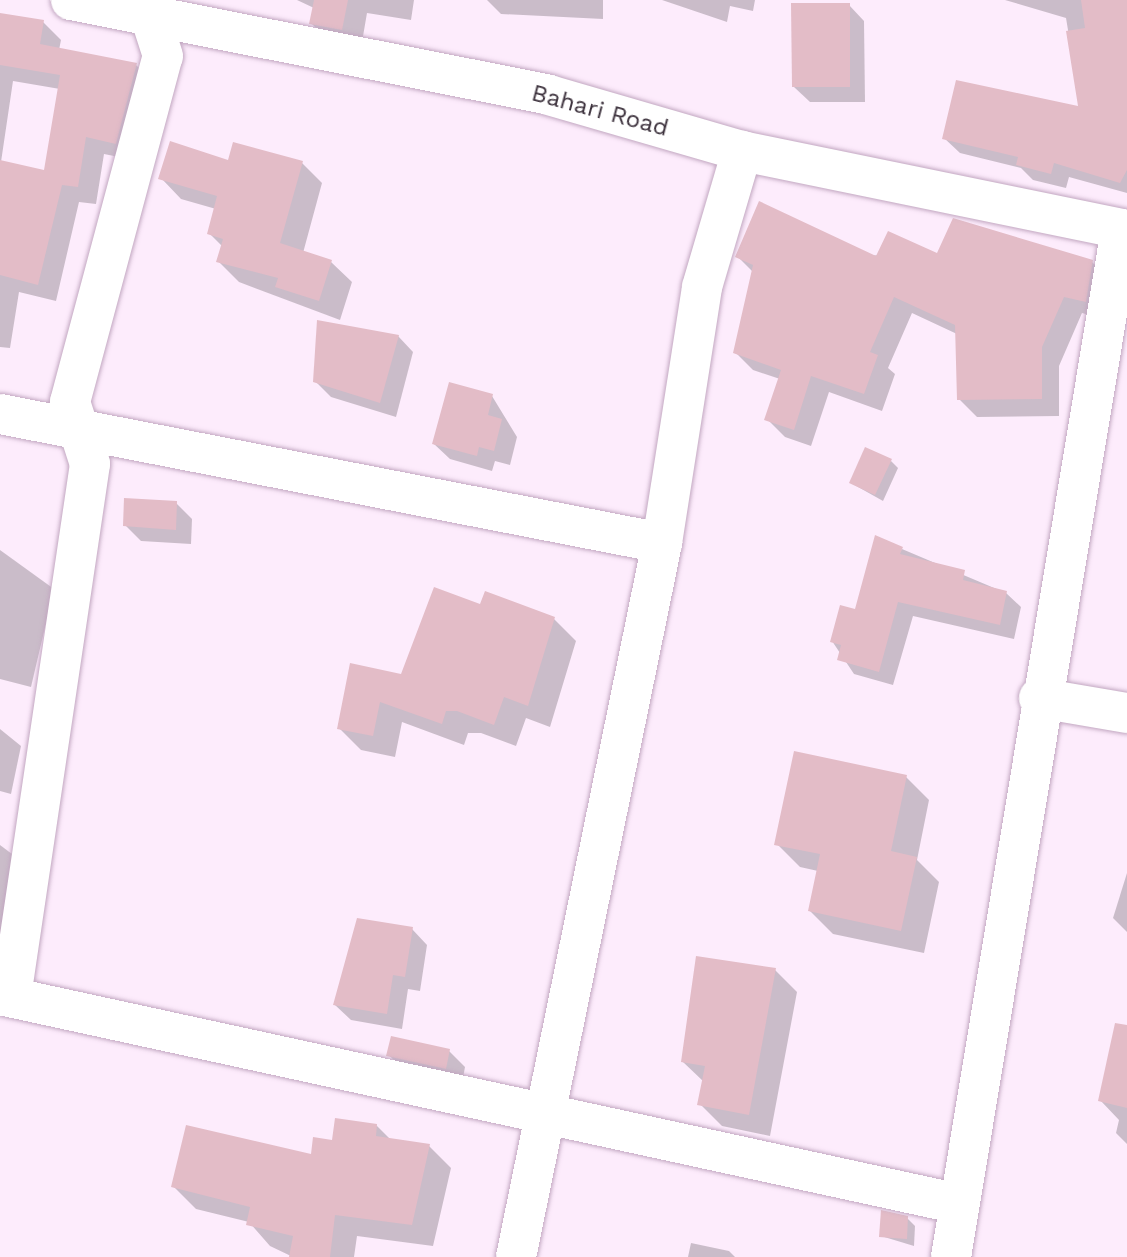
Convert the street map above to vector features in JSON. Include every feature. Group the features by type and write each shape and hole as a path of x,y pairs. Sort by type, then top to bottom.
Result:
{"street":[{"name":"Bahari Road","path":"71,0 147,6 549,95 742,151 1124,230"},
{"path":"147,6 163,56 70,402 90,464 6,996 545,1119 959,1204"},
{"path":"516,1257 662,543 702,287 742,151"},
{"path":"951,1257 1039,698 1124,230"},
{"path":"0,414 662,543"},
{"path":"1039,698 1127,713"}],"building":[{"path":"314,0 348,0 342,30 309,24"},
{"path":"1081,0 1127,0 1127,170 1120,183 1054,163 1051,174 1016,165 1018,157 942,139 956,80 1078,106 1066,31 1085,28"},
{"path":"791,3 850,3 850,87 792,87"},
{"path":"0,13 44,20 40,44 137,63 116,144 86,137 78,187 62,185 38,285 0,275 0,160 44,170 60,75 0,65"},
{"path":"170,141 228,160 233,142 303,161 280,243 332,260 319,301 275,287 278,278 216,262 223,239 207,234 217,196 158,179"},
{"path":"759,201 876,256 888,231 937,253 953,218 1093,260 1086,302 1064,297 1042,347 1042,399 957,400 955,325 894,297 870,352 878,355 864,394 811,376 794,430 764,420 781,370 733,353 753,265 735,257"},
{"path":"317,320 399,335 380,403 313,382"},
{"path":"449,382 493,394 488,415 502,419 494,451 479,447 477,456 432,444"},
{"path":"865,447 892,459 875,495 849,483"},
{"path":"124,498 177,501 176,530 123,526"},
{"path":"875,535 903,547 900,554 965,570 963,580 1007,591 1000,625 898,602 879,672 837,660 841,645 830,642 840,605 855,609"},
{"path":"434,587 480,604 485,591 555,617 528,706 504,697 494,725 457,711 446,711 442,724 380,702 373,736 337,729 350,663 401,674"},
{"path":"794,751 907,775 891,851 917,857 901,931 808,911 820,854 774,845"},
{"path":"357,918 413,927 405,977 393,975 387,1014 333,1005"},
{"path":"696,956 776,968 749,1115 697,1105 705,1066 681,1062"},
{"path":"1115,1023 1127,1025 1127,1108 1098,1101"},
{"path":"391,1036 450,1049 446,1069 386,1056"},
{"path":"335,1118 377,1124 376,1136 430,1144 412,1225 335,1215 330,1257 289,1257 293,1236 246,1225 250,1207 171,1187 186,1125 311,1154 313,1137 332,1140"},
{"path":"881,1210 908,1216 907,1239 879,1237"}]}
